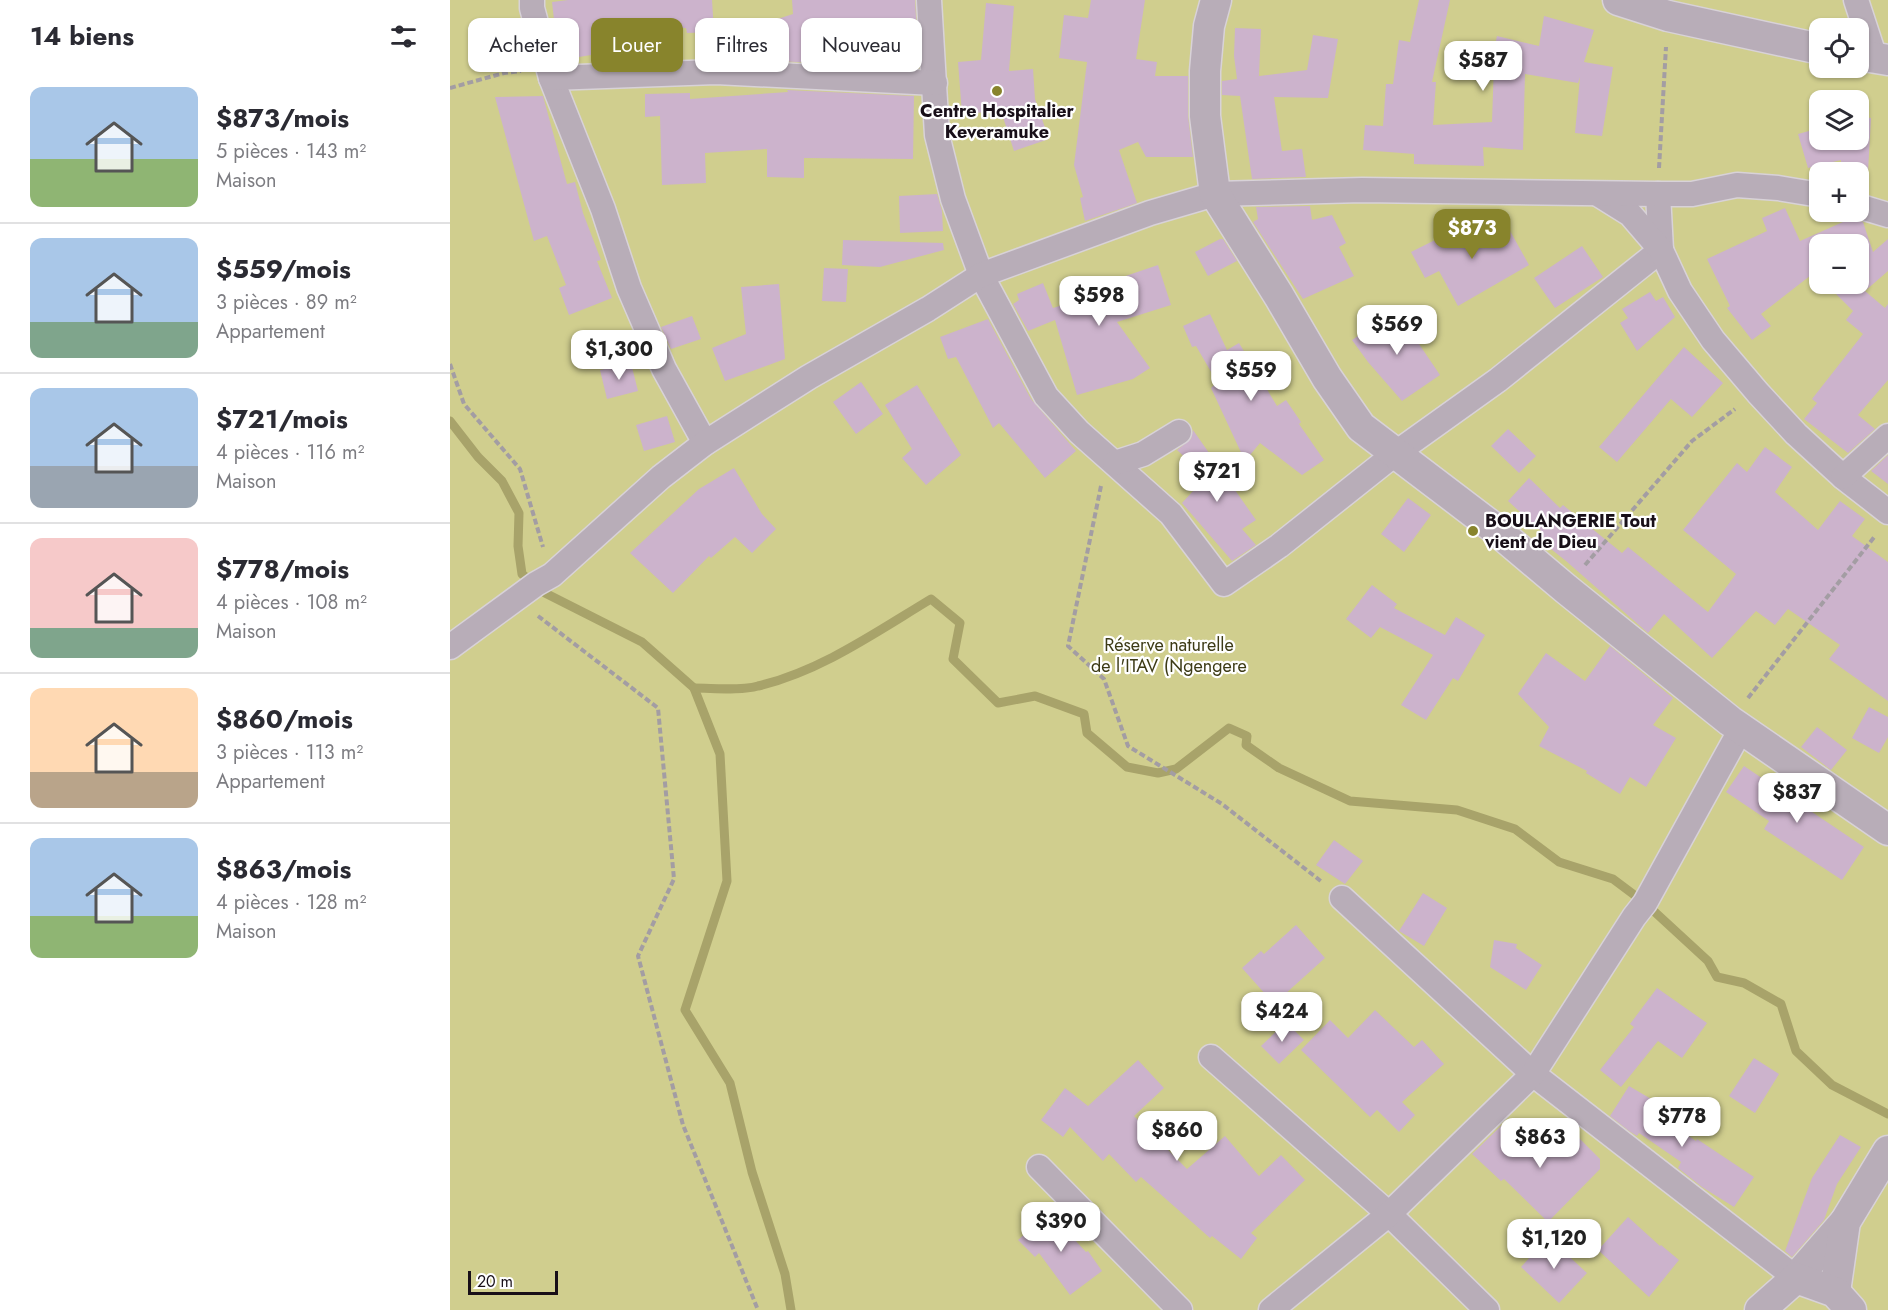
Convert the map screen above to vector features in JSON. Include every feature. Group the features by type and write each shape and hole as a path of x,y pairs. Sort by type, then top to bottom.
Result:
{"street":[{"path":"532,0 531,8 550,73 603,209 629,288 664,369 705,443"},
{"path":"928,0 937,135 953,199 981,275 1046,396 1079,432 1171,514 1224,584 1279,546 1396,453 1498,380 1661,250"},
{"path":"1216,0 1209,26 1205,82 1205,116 1215,194 1280,296 1327,378 1361,428 1490,525 1736,725 1888,830"},
{"path":"1618,0 1668,16 1809,47"},
{"path":"1856,0 1874,58"},
{"path":"550,73 716,72 935,83"},
{"path":"450,647 552,575 661,477 705,443 809,377 928,309 981,275 1150,213 1215,194 1480,190 1692,194 1737,185 1809,193"},
{"path":"1597,194 1630,214 1661,250 1680,291 1713,340 1796,434 1843,477 1884,520"},
{"path":"1658,194 1661,250"},
{"path":"1869,209 1888,215"},
{"path":"1111,460 1143,454 1179,432"},
{"path":"1843,477 1888,436"},
{"path":"1270,1310 1389,1214 1533,1074 1660,878 1736,725"},
{"path":"1342,898 1533,1074 1796,1278 1843,1301 1845,1222"},
{"path":"1211,1057 1389,1214 1487,1310"},
{"path":"1760,1310 1796,1278 1845,1222 1888,1151"},
{"path":"1039,1167 1180,1310"}],"path":[{"path":"1658,194 1668,16"},
{"path":"450,88 504,72 550,73"},
{"path":"450,364 464,404 520,468 552,575"},
{"path":"1566,589 1692,441 1758,393"},
{"path":"1111,460 1068,646 1104,679 1128,746 1222,804 1342,898"},
{"path":"1736,725 1884,520"},
{"path":"516,600 658,708 674,879 638,956 683,1125 758,1310"}],"green space":[{"name":"Réserve naturelle de l'ITAV (Ngengere","path":"450,0 1888,0 1888,1310 450,1310"}],"building":[{"path":"712,0 713,18 695,18 695,33 687,33 686,28 683,28 683,18 591,18 591,55 579,57 579,18 554,18 552,2"},
{"path":"792,0 915,0 916,18 801,18 801,62 789,62 789,18 781,18 793,14"},
{"path":"1091,0 1145,0 1136,59 1157,62 1155,76 1188,76 1188,116 1193,157 1146,157 1138,142 1119,150 1137,203 1085,221 1080,198 1083,197 1074,165 1087,62 1059,58 1064,15 1088,18"},
{"path":"1419,0 1450,0 1432,82 1436,82 1433,125 1492,122 1494,63 1491,62 1497,36 1539,46 1544,16 1594,30 1584,62 1613,67 1602,136 1575,133 1580,77 1578,83 1525,74 1523,150 1483,147 1484,166 1414,164 1414,154 1363,150 1365,125 1383,126 1386,84 1393,84 1399,40 1410,42"},
{"path":"986,3 1014,6 1009,71 1033,69 1035,99 1049,139 1014,151 1001,111 962,114 958,62 981,60"},
{"path":"1235,28 1261,29 1259,76 1307,70 1313,35 1338,39 1328,98 1274,97 1282,151 1302,149 1306,177 1252,179 1240,96 1222,95 1222,81 1237,79 1234,56"},
{"path":"787,90 914,96 913,159 804,158 804,178 767,177 767,149 705,153 706,183 662,185 660,116 645,117 645,94 690,93 690,99 788,92"},
{"path":"543,96 567,184 575,182 583,213 601,260 597,261 612,298 569,315 559,288 566,285 547,236 534,241 495,97"},
{"path":"1869,118 1871,118 1869,162 1841,162 1841,160 1809,162 1808,168 1798,134 1809,131 1809,150 1869,150"},
{"path":"937,194 942,211 943,231 900,233 899,196"},
{"path":"1310,206 1312,220 1332,215 1346,243 1339,247 1354,276 1303,299 1253,222 1258,219 1256,207"},
{"path":"1785,208 1800,241 1809,237 1809,277 1761,314 1771,326 1752,340 1727,308 1730,306 1707,259 1767,231 1762,218"},
{"path":"1504,220 1529,265 1458,306 1439,271 1425,278 1411,252 1459,228 1466,241"},
{"path":"1843,222 1863,222 1867,234 1816,234"},
{"path":"1223,239 1237,261 1208,276 1195,252"},
{"path":"1888,239 1888,271 1869,288 1869,240 1873,252"},
{"path":"843,240 943,243 944,250 880,267 842,265"},
{"path":"1582,246 1603,277 1555,308 1534,278"},
{"path":"1158,265 1171,305 1117,322 1150,368 1133,379 1077,395 1055,320 1028,331 1013,304 1019,300 1017,294 1043,283 1053,308 1098,294 1096,286"},
{"path":"824,268 848,269 846,302 822,301"},
{"path":"779,284 785,359 725,381 712,348 746,334 741,287"},
{"path":"1650,292 1656,301 1663,297 1675,317 1637,351 1620,323 1628,318 1622,309"},
{"path":"1836,294 1869,294 1885,308 1888,304 1888,380 1858,415 1875,429 1848,453 1804,419 1817,403 1812,399 1863,334 1846,320 1853,311"},
{"path":"1396,310 1440,375 1402,401 1352,340"},
{"path":"1210,314 1227,350 1239,343 1277,406 1286,400 1301,422 1299,424 1324,460 1302,475 1260,443 1245,461 1211,388 1217,382 1196,346 1192,347 1183,326"},
{"path":"692,316 701,339 671,349 661,327"},
{"path":"988,319 1031,399 1076,451 1045,478 999,423 993,428 956,357 948,359 940,337"},
{"path":"1684,347 1723,383 1692,417 1671,399 1617,462 1599,447"},
{"path":"631,363 638,391 607,399 600,370"},
{"path":"861,382 883,414 856,434 833,402"},
{"path":"917,385 961,455 926,485 902,458 912,449 885,405"},
{"path":"667,416 675,442 644,451 636,425"},
{"path":"1508,429 1536,456 1519,473 1491,446"},
{"path":"1193,430 1256,520 1242,529 1256,545 1232,561 1182,503 1206,477 1177,450 1191,439"},
{"path":"1765,447 1792,467 1775,492 1818,530 1840,501 1865,519 1852,536 1888,562 1888,701 1829,659 1840,645 1788,609 1775,625 1756,611 1712,658 1664,614 1648,633 1536,537 1541,531 1508,501 1529,478 1560,508 1563,505 1622,553 1628,547 1708,612 1736,574 1683,530 1737,463 1747,472"},
{"path":"1888,455 1888,484 1871,471"},
{"path":"734,468 762,514 776,529 752,553 735,537 711,558 709,556 673,593 630,553 699,489"},
{"path":"1408,498 1431,515 1404,552 1381,534"},
{"path":"1372,585 1397,604 1394,608 1445,635 1456,617 1485,635 1458,681 1453,678 1426,720 1401,705 1433,655 1380,627 1371,638 1346,619"},
{"path":"1610,646 1673,698 1653,725 1676,738 1646,787 1630,777 1620,794 1586,773 1587,771 1539,746 1549,727 1518,694 1546,653 1585,681"},
{"path":"1869,707 1888,717 1888,737 1879,753 1852,738"},
{"path":"1817,727 1847,750 1831,770 1801,747"},
{"path":"1744,766 1864,847 1842,880 1764,829 1769,821 1726,792"},
{"path":"1334,840 1363,861 1345,884 1316,865"},
{"path":"1423,893 1447,908 1424,946 1399,931"},
{"path":"1296,925 1325,958 1274,1004 1242,968 1261,951 1264,954"},
{"path":"1494,940 1517,944 1516,948 1542,965 1526,990 1490,967"},
{"path":"1657,988 1707,1023 1682,1058 1658,1041 1621,1087 1600,1070 1634,1027 1630,1024"},
{"path":"1375,1010 1414,1047 1422,1040 1444,1064 1402,1102 1415,1115 1399,1132 1377,1110 1370,1117 1301,1050 1330,1020 1348,1038"},
{"path":"1286,1022 1304,1040 1279,1064 1261,1046"},
{"path":"1754,1058 1779,1074 1755,1113 1729,1096"},
{"path":"1138,1060 1164,1088 1134,1116 1187,1169 1225,1136 1259,1176 1281,1155 1305,1180 1251,1233 1257,1238 1241,1259 1212,1236 1210,1238 1141,1177 1136,1182 1109,1154 1103,1161 1070,1127 1063,1137 1041,1120 1065,1088 1088,1106"},
{"path":"1629,1086 1658,1103 1653,1111 1754,1177 1734,1207 1702,1187 1678,1168 1681,1162 1639,1133 1637,1136 1629,1131 1610,1116"},
{"path":"1504,1123 1543,1160 1572,1131 1600,1159 1600,1169 1548,1222 1504,1179 1501,1181 1472,1154"},
{"path":"1840,1135 1861,1147 1837,1184 1824,1220 1792,1257 1785,1251 1812,1178"},
{"path":"1049,1212 1086,1252 1088,1251 1102,1271 1070,1295 1039,1253 1035,1257 1018,1240"},
{"path":"1628,1217 1679,1260 1649,1297 1598,1250"},
{"path":"1548,1237 1587,1273 1559,1303 1521,1267"}],"waterway":[{"path":"450,421 478,457 502,481 519,513 518,546 522,574 545,593 642,642 694,688 720,754 727,881 685,1010 730,1083 752,1172 785,1274 791,1310"},
{"path":"694,688 726,689 758,686 804,671 848,649 931,599 960,623 953,659 998,703 1035,696 1084,714 1087,733 1127,767 1158,773 1176,769 1229,728 1247,736 1246,745 1279,768 1350,801 1457,810 1515,829 1559,862 1613,879 1645,903 1708,961 1717,977 1744,983 1781,1004 1796,1051 1832,1085 1888,1114"}],"place":[{"name":"Centre Hospitalier Keveramuke","path":"997,91"},
{"name":"BOULANGERIE Tout vient de Dieu","path":"1473,531"}]}
